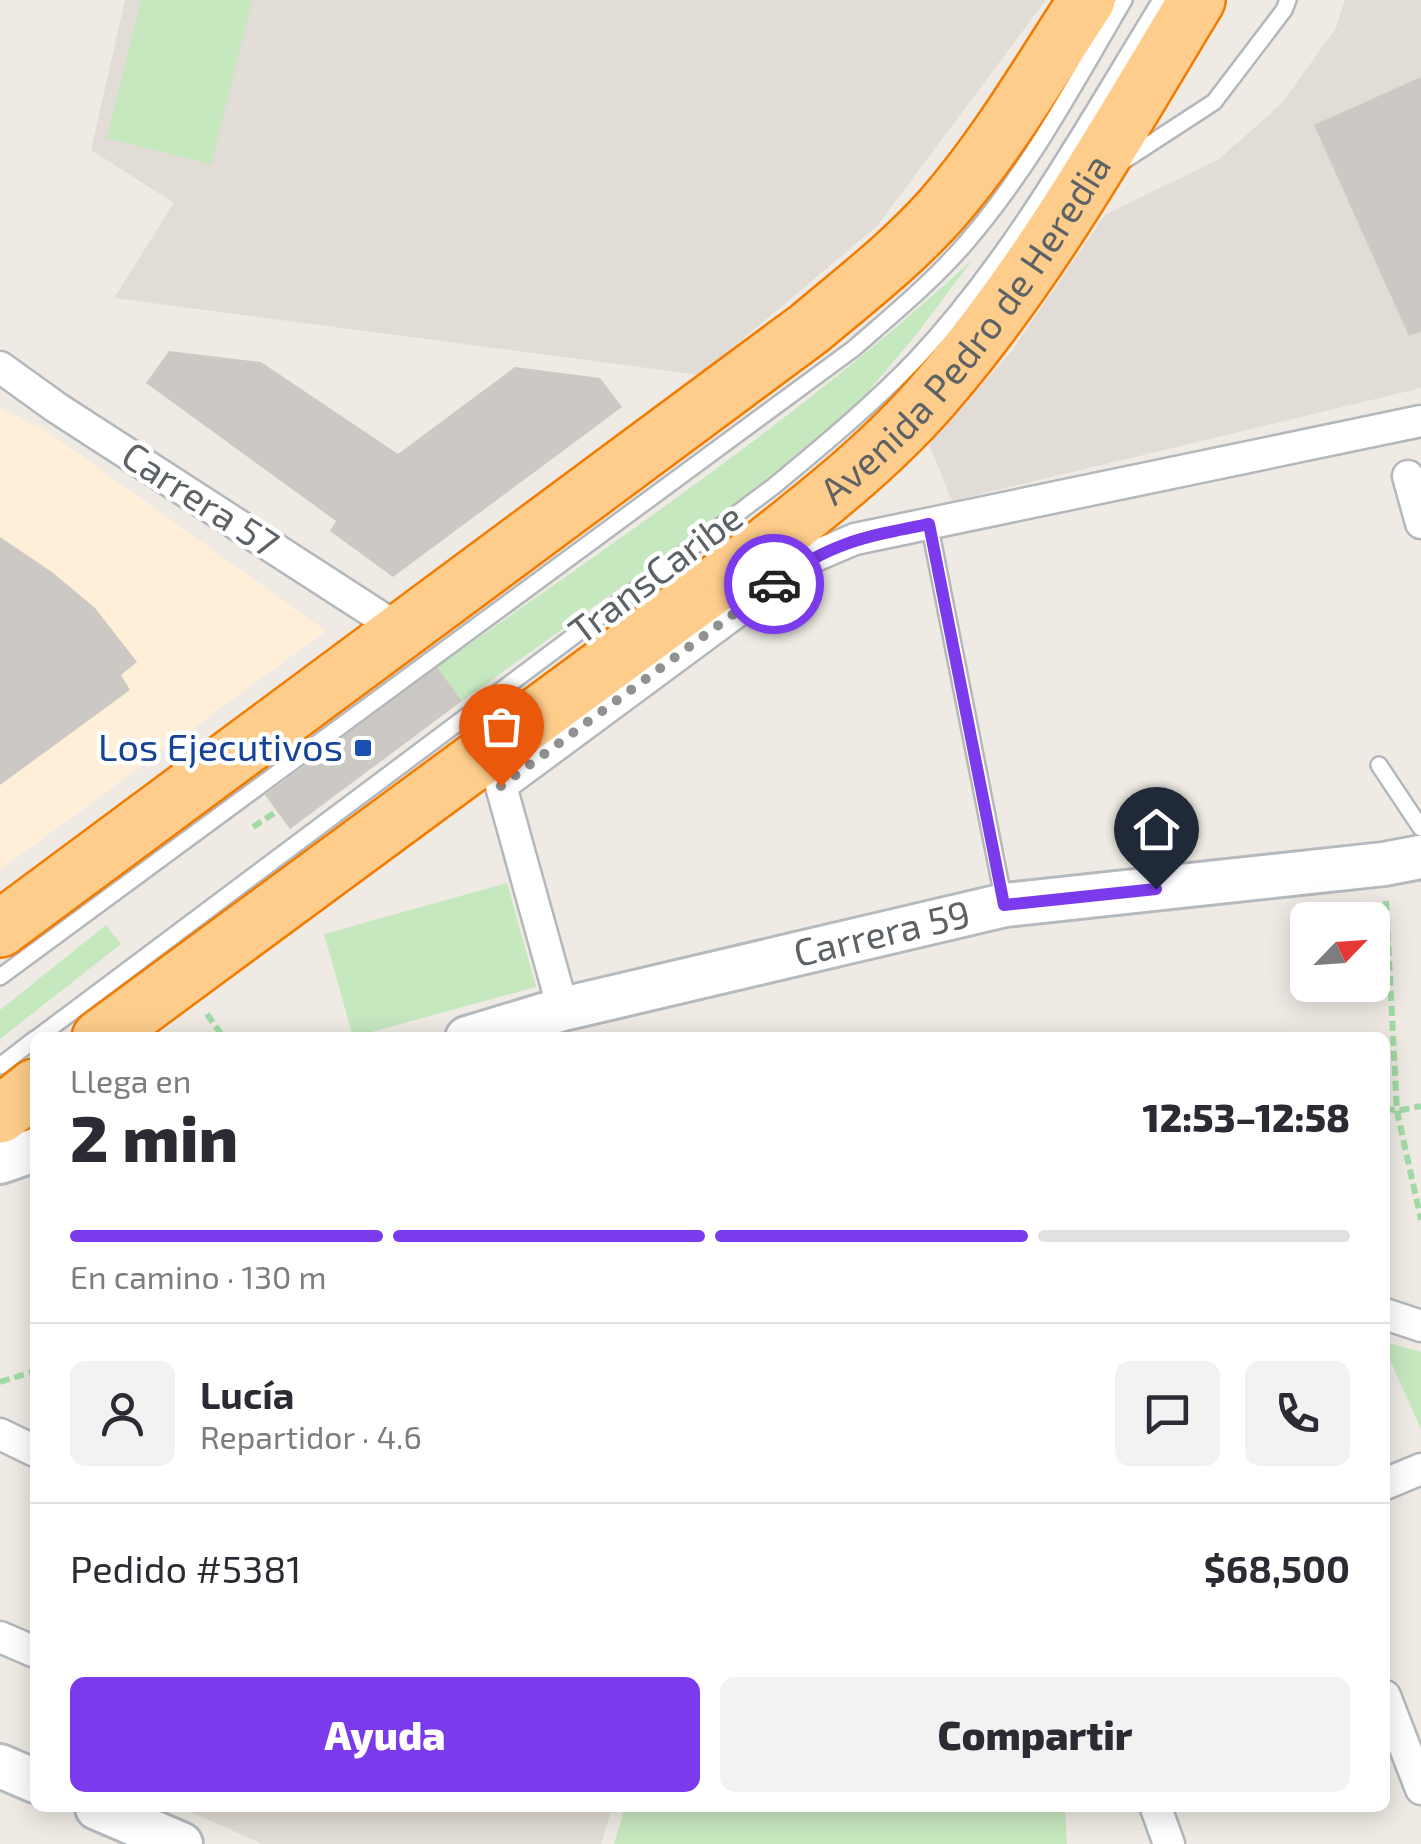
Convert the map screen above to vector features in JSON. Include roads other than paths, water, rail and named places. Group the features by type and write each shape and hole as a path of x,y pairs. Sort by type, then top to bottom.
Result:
{"highway":[{"path":"0,928 810,328 942,209 980,160 1087,0"},
{"name":"Avenida Pedro de Heredia","path":"108,1032 740,566 809,512 938,391 1078,196 1197,0"},
{"path":"0,1116 30,1091"}],"street":[{"name":"Carrera 57","path":"0,367 57,408 402,630"},
{"path":"563,1010 501,786 808,559 855,539 1421,420"},
{"path":"1408,476 1421,523"},
{"name":"Carrera 59","path":"488,1032 563,1010 1004,905 1402,861"},
{"path":"0,1162 30,1152"},
{"path":"1390,1316 1421,1326"},
{"path":"0,1434 30,1449"},
{"path":"1390,1482 1421,1469"},
{"path":"0,1637 30,1650"},
{"path":"1390,1709 1421,1789"},
{"path":"0,1766 30,1779"},
{"path":"102,1812 134,1835 180,1844"},
{"path":"1157,1812 1169,1844"}],"lane":[{"name":"TransCaribe","path":"0,977 853,348 915,295 963,246 1008,190 1042,141 1124,0"},
{"name":"TransCaribe","path":"44,1032 774,486 846,427 918,356 980,282 1057,168 1160,0"},
{"path":"1078,196 1131,155 1214,102 1288,0"},
{"path":"929,524 1004,905"},
{"path":"1379,765 1421,828"},
{"name":"TransCaribe","path":"0,1066 30,1043"}],"place":[{"name":"Los Ejecutivos","path":"363,748"}]}
